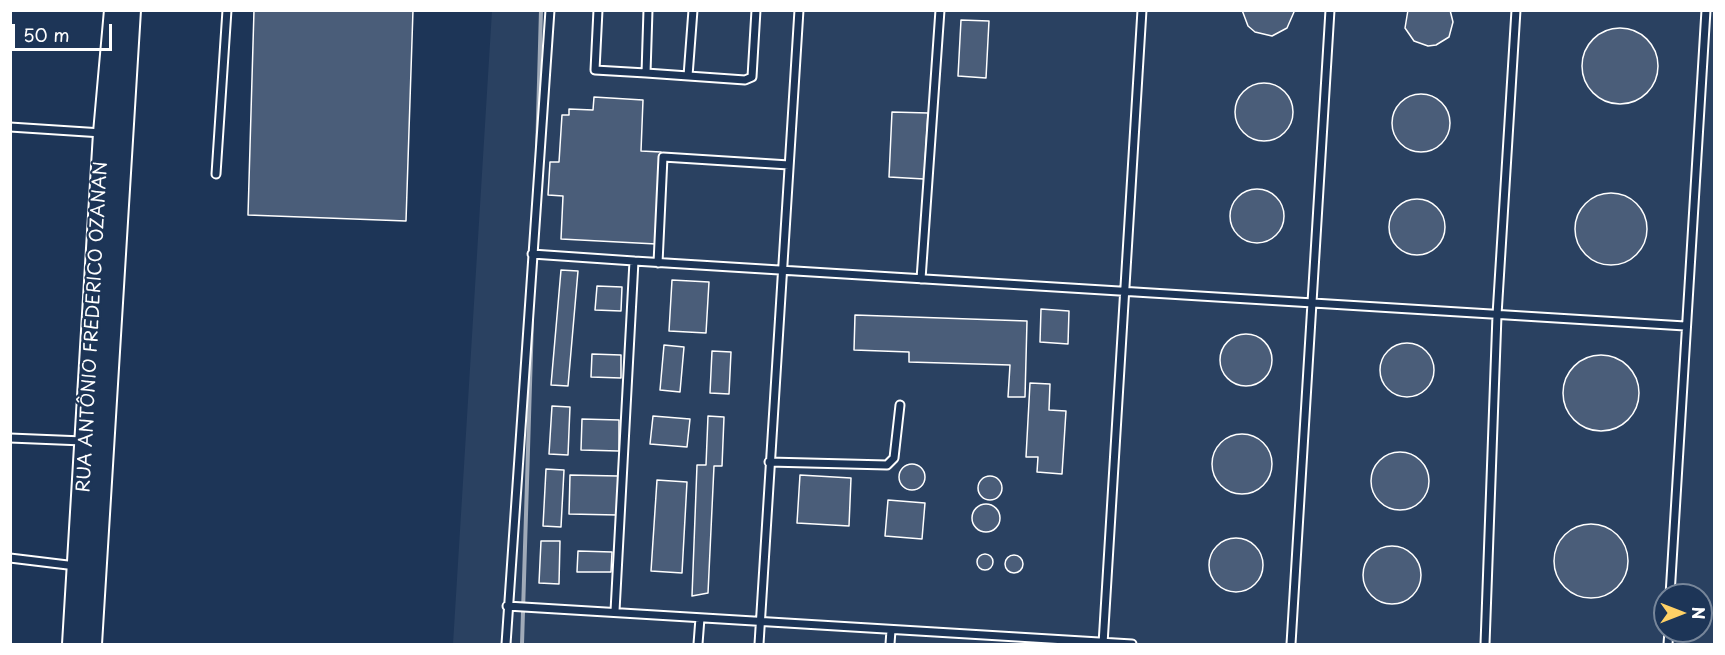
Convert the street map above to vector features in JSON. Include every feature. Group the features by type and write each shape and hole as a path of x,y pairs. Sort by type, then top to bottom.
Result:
{"main road":[{"name":"RUA ANTÔNIO FREDERICO OZANAN","path":"91,645 95,441 113,133 115,10"},
{"name":"RUA ANTÔNIO FREDERICO OZANAN","path":"113,133 130,10"},
{"name":"RUA ANTÔNIO FREDERICO OZANAN","path":"73,645 78,567 95,441"}],"lane":[{"path":"216,174 227,10"},
{"path":"506,645 550,10"},
{"path":"598,10 595,70 745,80 752,77 756,10"},
{"path":"645,74 648,10"},
{"path":"688,76 693,10"},
{"path":"759,645 799,10"},
{"path":"921,279 940,10"},
{"path":"1103,643 1142,10"},
{"path":"1291,645 1330,10"},
{"path":"1485,645 1497,315 1516,10"},
{"path":"1671,583 1706,10"},
{"path":"10,126 113,133"},
{"path":"658,263 663,157 789,165"},
{"path":"532,254 782,272 1685,326"},
{"path":"615,611 634,261"},
{"path":"769,462 887,465 894,458 900,405"},
{"path":"10,438 95,441"},
{"path":"10,558 78,567"},
{"path":"507,606 1132,645"},
{"path":"698,645 700,618"},
{"path":"890,645 891,630"}],"shaded area":[{"path":"492,11 1714,11 1714,644 453,644"}],"building":[{"path":"254,10 413,10 406,221 248,215"},
{"path":"1242,10 1294,10 1294,12 1287,28 1272,36 1255,32 1248,26"},
{"path":"1408,10 1450,10 1453,22 1449,37 1436,45 1428,46 1414,41 1405,28"},
{"path":"961,20 989,21 986,78 958,76"},
{"path":"1620,28 1635,31 1647,39 1655,51 1658,66 1655,81 1647,93 1635,101 1620,104 1605,101 1593,93 1585,81 1582,66 1585,51 1593,39 1605,31"},
{"path":"1264,83 1275,85 1288,96 1293,112 1291,123 1280,136 1264,141 1253,139 1240,128 1235,112 1237,101 1248,88"},
{"path":"1421,94 1432,96 1445,107 1450,123 1448,134 1437,147 1421,152 1410,150 1397,139 1392,123 1394,112 1405,99"},
{"path":"594,97 643,100 641,151 661,152 656,244 561,239 563,196 548,195 550,162 559,162 562,115 569,115 569,109 593,110"},
{"path":"892,112 928,113 924,179 889,177"},
{"path":"1257,189 1267,191 1276,197 1282,206 1284,216 1282,226 1276,235 1267,241 1257,243 1247,241 1238,235 1232,226 1230,216 1232,206 1238,197 1247,191"},
{"path":"1611,193 1631,199 1641,209 1647,229 1641,249 1631,259 1611,265 1591,259 1581,249 1575,229 1581,209 1591,199"},
{"path":"1417,199 1428,201 1437,207 1443,216 1445,227 1443,238 1437,247 1428,253 1417,255 1406,253 1397,247 1391,238 1389,227 1391,216 1397,207 1406,201"},
{"path":"561,270 578,271 568,386 551,385"},
{"path":"672,280 709,282 706,333 669,331"},
{"path":"597,286 622,287 621,311 595,310"},
{"path":"1041,309 1069,311 1068,344 1040,342"},
{"path":"855,315 1027,321 1025,397 1008,397 1010,365 909,362 909,352 854,350"},
{"path":"1241,334 1251,334 1265,341 1272,360 1265,379 1251,386 1241,386 1231,382 1224,375 1220,365 1220,355 1224,345 1231,338"},
{"path":"1402,343 1412,343 1422,347 1430,355 1434,370 1430,385 1422,393 1412,397 1402,397 1392,393 1384,385 1380,375 1380,365 1384,355 1392,347"},
{"path":"664,345 684,347 680,392 660,390"},
{"path":"712,351 731,352 729,394 710,393"},
{"path":"592,354 621,355 621,378 591,377"},
{"path":"1601,355 1616,358 1628,366 1636,378 1639,393 1636,408 1628,420 1616,428 1601,431 1586,428 1574,420 1566,408 1563,393 1566,378 1574,366 1586,358"},
{"path":"1030,383 1050,384 1049,410 1066,411 1062,474 1037,472 1038,457 1026,457"},
{"path":"552,406 570,407 568,455 549,454"},
{"path":"653,416 690,419 687,447 650,444"},
{"path":"708,416 724,417 722,466 714,466 708,593 692,596 697,465 706,465"},
{"path":"582,419 619,420 619,451 581,450"},
{"path":"1242,434 1263,443 1272,464 1263,485 1242,494 1221,485 1212,464 1221,443"},
{"path":"1400,452 1416,457 1424,465 1429,481 1424,497 1416,505 1400,510 1384,505 1376,497 1371,481 1376,465 1384,457"},
{"path":"912,464 921,468 925,477 921,486 912,490 903,486 899,477 903,468"},
{"path":"546,469 564,470 561,527 543,526"},
{"path":"570,475 618,476 617,515 569,514"},
{"path":"800,475 851,478 849,526 797,523"},
{"path":"990,476 999,479 1002,488 999,497 990,500 981,497 978,488 981,479"},
{"path":"657,480 687,482 682,573 651,571"},
{"path":"888,500 925,503 922,539 885,536"},
{"path":"986,504 996,508 1000,518 996,528 986,532 976,528 972,518 976,508"},
{"path":"1591,524 1605,527 1617,535 1625,547 1628,561 1625,575 1617,587 1605,595 1591,598 1577,595 1565,587 1557,575 1554,561 1557,547 1565,535 1577,527"},
{"path":"1231,538 1241,538 1251,542 1259,550 1263,565 1259,580 1251,588 1241,592 1231,592 1221,588 1213,580 1209,570 1209,560 1213,550 1221,542"},
{"path":"541,541 560,541 559,584 539,583"},
{"path":"1392,546 1403,548 1416,559 1421,575 1419,586 1408,599 1392,604 1381,602 1368,591 1363,575 1365,564 1376,551"},
{"path":"578,551 612,552 611,572 577,572"},
{"path":"985,554 991,556 993,562 991,568 985,570 979,568 977,562 979,556"},
{"path":"1010,555 1018,555 1023,560 1021,571 1010,573 1005,568 1005,560"}],"waterway":[{"path":"537,154 541,10"},
{"path":"522,644 532,320"}]}
